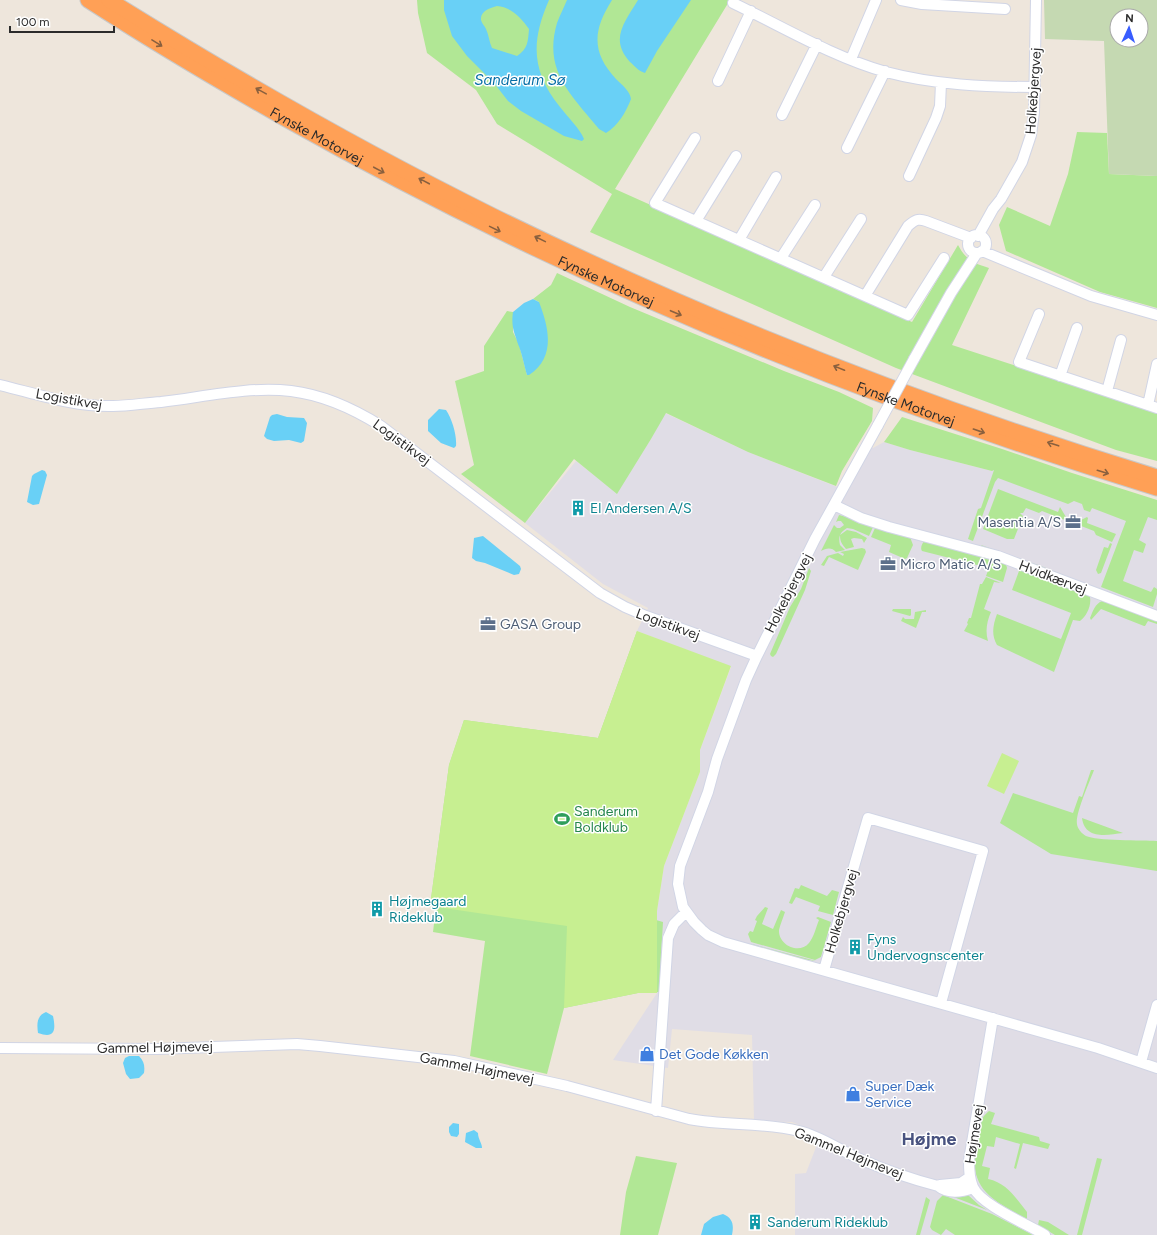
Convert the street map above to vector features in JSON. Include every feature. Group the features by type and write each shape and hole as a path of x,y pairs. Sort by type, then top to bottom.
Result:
{"highway":[{"name":"Fynske Motorvej","path":"88,0 226,84 355,157 489,226 647,301 725,335 831,377 952,422 1157,488"},
{"name":"Fynske Motorvej","path":"109,0 231,74 360,147 486,213 583,259 714,317 849,372 1027,436 1157,476"}],"street":[{"path":"851,59 876,0"},
{"path":"901,0 922,4 1005,9"},
{"name":"Holkebjergvej","path":"1036,0 1034,123 1022,162 834,505 797,574 757,656 746,680 718,754 708,792 680,866 678,888 686,912 698,927 715,939 993,1018 1157,1068"},
{"path":"733,3 817,44 851,59 885,71 941,83 1035,87"},
{"path":"718,81 751,11"},
{"path":"782,115 817,44"},
{"path":"847,148 885,71"},
{"path":"909,176 936,118 940,106 941,83"},
{"path":"695,138 655,203 824,277 908,316 944,258"},
{"path":"696,221 736,156"},
{"path":"739,240 776,178"},
{"path":"781,258 815,205"},
{"path":"824,277 860,219"},
{"path":"865,296 908,226 914,220 920,219 977,244 1025,268 1091,296 1157,315"},
{"path":"1039,314 1019,362 1152,406 1157,364"},
{"path":"1060,376 1077,328"},
{"path":"1107,392 1121,340"},
{"name":"Logistikvej","path":"0,385 68,402 97,406 126,406 263,390 303,393 339,404 362,414 381,426 600,593 625,608 757,656"},
{"name":"Hvidkærvej","path":"834,505 861,518 889,527 998,556 1157,616"},
{"name":"Holkebjergvej","path":"824,970 868,818 983,851 941,1003"},
{"path":"656,1111 668,938 674,924 686,912"},
{"path":"1141,1062 1157,1005"},
{"name":"Højmevej","path":"993,1018 968,1172 974,1188 989,1204 1045,1235"},
{"name":"Gammel Højmevej","path":"0,1048 157,1049 278,1044 320,1046 454,1061 567,1086 656,1111 708,1123 778,1127 800,1131 825,1140 859,1159 938,1186 944,1190 965,1191 974,1188"},
{"name":"Gammel Højmevej","path":"938,1186 961,1183 970,1177"}],"shaded area":[{"path":"665,413 748,452 840,488 864,444 873,448 884,442 992,471 994,467 1157,517 1157,1235 795,1235 795,1174 806,1173 818,1142 817,1132 792,1122 754,1121 752,1035 672,1029 668,1068 613,1060 657,993 657,911 664,866 700,772 700,750 731,667 637,631 648,608 603,584 525,523 576,461 617,493 651,439"}],"green space":[{"path":"417,0 730,0 615,189 912,322 958,245 967,258 989,268 952,345 1157,412 1157,461 1116,450 896,368 590,232 612,194 497,124 476,90 427,53 418,13"},
{"path":"1044,0 1157,0 1157,176 1109,174 1104,41 1045,39"},
{"path":"1077,132 1107,133 1109,174 1157,176 1157,308 1100,292 1006,251 999,225 1007,207 1050,226 1068,174"},
{"path":"557,273 630,307 784,371 839,392 873,408 872,421 842,471 836,486 748,452 666,413 617,494 574,459 525,523 461,474 474,465 455,381 484,371 484,346 507,311 513,312 513,332 519,344 527,375 539,302 533,299 551,285"},
{"path":"902,417 1157,500 1157,520 1148,517 1139,540 1146,544 1143,553 1134,550 1123,581 1151,592 1154,587 1157,589 1153,607 1101,587 1126,521 1092,508 1090,512 1084,510 1082,504 1074,501 1068,504 998,478 995,482 973,541 968,539 978,509 981,508 994,470 992,471 884,442"},
{"path":"998,489 1058,512 1060,507 1066,517 1065,520 1042,511 1039,513 1026,508 1023,513 1020,513 1023,516 1014,539 1007,539 983,529"},
{"path":"839,515 873,527 869,536 847,528 841,533 839,540 840,545 845,550 836,552 829,548 821,551 834,525 837,528 840,528 844,525 841,521 836,522"},
{"path":"1087,517 1087,523 1116,534 1112,542 1096,535 1094,531 1076,524"},
{"path":"875,528 910,537 913,545 907,558 905,559 889,552 891,545 871,537"},
{"path":"847,530 856,532 867,538 864,543 862,539 851,539 854,547 846,549 840,539 840,535"},
{"path":"924,541 991,558 1006,564 1007,568 1003,582 986,576 989,568 922,551 921,547"},
{"path":"1110,543 1112,544 1101,573 1098,574 1096,570 1104,547 1108,548"},
{"path":"981,545 1041,566 1091,586 982,547"},
{"path":"862,548 865,549 866,552 858,570 829,557 824,566 821,565 827,556 838,553 843,556 844,554 840,552"},
{"path":"809,568 811,571 805,590 776,654 773,657 770,654 790,607 801,589"},
{"path":"1023,570 1089,594 1089,609 1080,621 1073,620 1054,672 997,645 995,641 993,634 997,614 1061,639 1071,613 1012,590 1019,571"},
{"path":"986,577 1001,583 994,582 984,609 991,612 987,626 988,641 964,631 968,624 969,618 971,618 980,584 982,584"},
{"path":"1102,601 1157,620 1157,624 1148,621 1144,626 1101,609 1091,620 1090,618 1094,608"},
{"path":"893,609 911,609 911,615 892,611"},
{"path":"926,610 926,612 922,612 916,628 901,621 903,617 905,619 914,619 915,612"},
{"name":"Sanderum Boldklub","path":"637,631 639,634 656,920 663,922 659,992 638,993 564,1008 547,1074 470,1056 485,941 433,932 436,907 430,906 449,765 464,720 598,738"},
{"name":"Sanderum Boldklub","path":"637,631 731,666 700,750 700,772 664,866 657,911 657,993 638,993 564,1008 567,926 430,906 449,765 464,720 598,738"},
{"path":"1002,753 1019,761 1004,794 987,786"},
{"path":"1091,770 1094,770 1078,813 1077,826 1084,835 1091,838 1157,841 1157,871 1051,854 1000,823 1013,793 1073,813 1079,796 1082,797"},
{"path":"1082,818 1123,833 1104,835 1092,833 1087,830"},
{"path":"801,885 827,896 832,890 839,892 833,915 818,911 820,906 796,897 792,904 789,903 795,888 799,889"},
{"path":"765,907 768,908 762,924 773,929 781,910 785,912 779,930 782,940 790,947 805,947 811,941 819,920 816,918 818,917 831,922 821,957 815,960 751,942 748,934 750,931 753,932 757,921 755,920"},
{"path":"752,944 816,961 800,959 754,946"},
{"path":"989,1111 995,1113 991,1124 1039,1137 1040,1141 1050,1144 1048,1149 1023,1143 1016,1169 1014,1168 1020,1144 996,1137 994,1147 987,1146 982,1166 990,1168 988,1179 1006,1187 1010,1191 1027,1212 1027,1219 992,1198 984,1190 975,1171 974,1158 979,1129 981,1121 985,1114"},
{"path":"636,1156 677,1163 658,1235 620,1235 626,1192"},
{"path":"1097,1158 1102,1159 1082,1235 1077,1235"},
{"path":"946,1194 968,1195 987,1210"},
{"path":"943,1195 992,1214 1033,1235 955,1235 946,1229 941,1235 932,1230 930,1227 937,1201"},
{"path":"926,1197 930,1200 920,1235 916,1235"},
{"path":"1039,1220 1048,1222 1069,1235 1055,1235 1038,1225"}],"water":[{"name":"Sanderum Sø","path":"444,0 549,0 539,29 537,42 539,68 550,94 584,139 582,141 564,136 521,111 508,101 494,83 467,56 452,36 444,10","holes":["497,6 507,8 515,14 529,29 528,41 525,48 517,56 492,48 486,28 481,20 482,14 486,10"]},
{"name":"Sanderum Sø","path":"567,0 612,0 601,21 598,31 599,50 608,69 627,91 631,99 621,118 614,127 606,133 599,129 570,93 562,81 557,68 554,55 554,40 557,23"},
{"path":"638,0 691,0 657,51 645,73 638,70 624,54 620,38 624,23"},
{"path":"533,299 539,302 543,312 548,342 547,351 538,368 527,375 521,351 513,329 512,317 513,312 524,303"},
{"path":"439,409 446,410 452,422 456,442 456,446 454,448 441,443 428,431 428,420"},
{"path":"277,414 287,417 304,418 307,423 304,441 301,443 289,440 274,441 267,439 264,436 270,417"},
{"path":"42,470 45,471 47,475 39,504 33,505 27,502 32,476"},
{"path":"483,536 520,566 521,569 519,574 514,575 485,563 476,561 472,558 474,538"},
{"path":"46,1012 53,1016 54,1029 51,1034 44,1035 38,1033 37,1024 40,1016"},
{"path":"129,1056 139,1056 143,1062 144,1073 139,1078 130,1079 126,1074 123,1063 125,1058"},
{"path":"453,1123 459,1124 459,1134 457,1137 451,1136 449,1132 449,1127"},
{"path":"474,1130 478,1133 482,1148 476,1148 465,1142 466,1133"},
{"path":"723,1214 732,1222 732,1235 701,1235 704,1224 713,1217"}],"place":[{"name":"El Andersen A/S","path":"578,508"},
{"name":"Masentia A/S","path":"1073,522"},
{"name":"Micro Matic A/S","path":"888,564"},
{"name":"GASA Group","path":"488,624"},
{"name":"Sanderum Boldklub","path":"562,819"},
{"name":"Højmegaard Rideklub","path":"377,909"},
{"name":"Fyns Undervognscenter","path":"855,947"},
{"name":"Det Gode Køkken","path":"647,1054"},
{"name":"Super Dæk Service","path":"853,1094"},
{"name":"Sanderum Rideklub","path":"755,1222"}],"district":[{"name":"Højme","path":"929,1139"}]}
